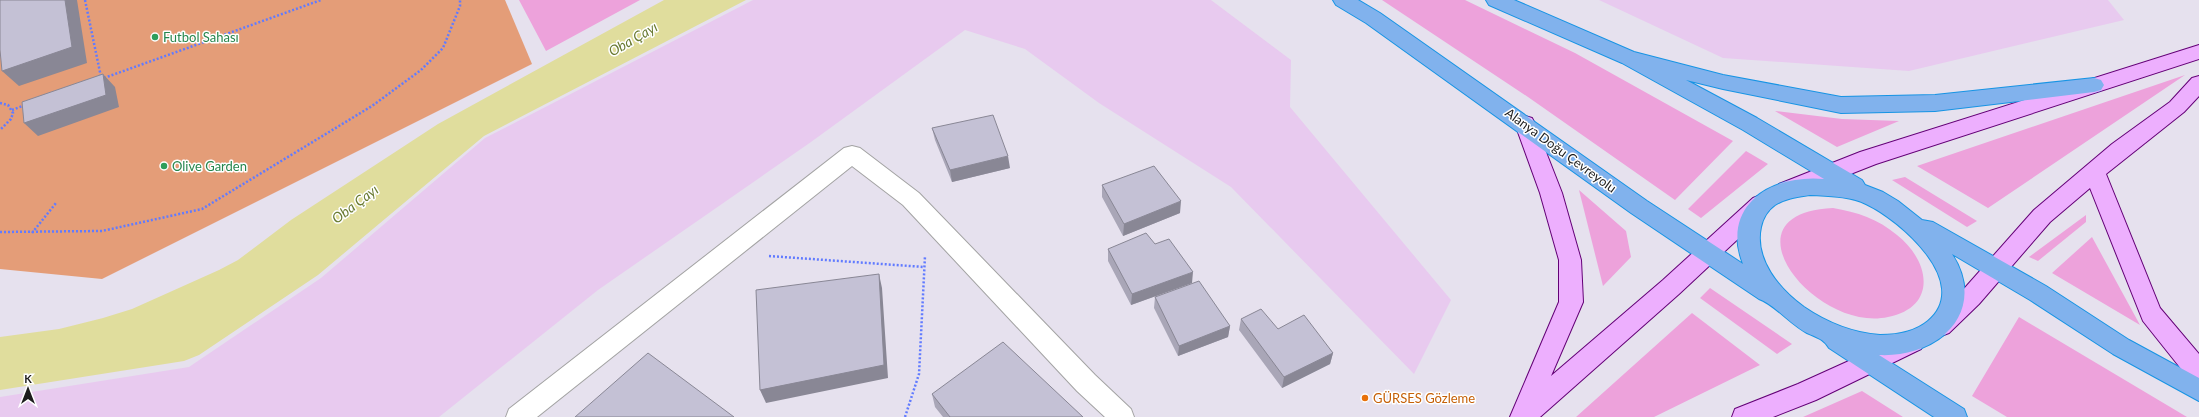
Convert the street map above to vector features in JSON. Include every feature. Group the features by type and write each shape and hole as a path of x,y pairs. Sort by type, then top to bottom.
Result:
{"highway":[{"name":"Alanya Doğu Çevreyolu","path":"1343,0 1373,18 1525,124 1640,207 1779,300"},
{"path":"1496,0 1629,58 1750,124 1901,215 2038,293 2121,347 2199,390"},
{"path":"1629,58 1723,82 1841,105 1935,103 2094,85"},
{"path":"1874,198 1841,189 1810,186 1784,191 1763,202 1750,222 1748,246 1758,273 1779,300 1809,323 1955,417"},
{"path":"1809,323 1845,338 1882,345 1914,341 1939,328 1951,309 1953,286 1944,260 1940,254 1926,236 1901,215"}],"street":[{"path":"1784,191 1868,158 2199,52"},
{"path":"1939,328 1971,297 1994,268 2042,216 2119,150 2177,107 2199,83"},
{"path":"1521,417 1560,329 1570,302 1570,260 1551,193 1525,124"},
{"path":"518,417 852,154 912,200 1086,383 1122,417"},
{"path":"2094,172 2151,314 2199,372"},
{"path":"1521,417 1763,202"},
{"path":"1744,417 1807,392 1914,341"}],"path":[{"path":"84,0 102,79 321,0"},
{"path":"0,232 31,233 102,231 202,209 372,106 421,70 443,48 460,6 460,0"},
{"path":"0,102 8,104 12,110 11,119 0,130"},
{"path":"12,110 27,105"},
{"path":"31,233 56,203"},
{"path":"905,417 919,374 925,253"},
{"path":"765,256 924,266"}],"shaded area":[{"name":"Olive Garden","path":"0,0 505,0 532,64 102,279 0,269"},
{"path":"519,0 640,0 546,51"},
{"path":"753,0 1211,0 1291,60 1290,107 1451,300 1414,374 1231,187 1099,103 1025,49 965,30 811,142 598,290 439,417 0,417 0,397 189,367 321,278 485,138"},
{"path":"1382,0 1465,0 1575,53 1733,141 1675,200 1528,97"},
{"path":"1599,0 2108,0 2124,20 1909,71 1723,58"},
{"path":"2185,75 1988,208 1917,166"},
{"path":"1775,111 1842,119 1899,121 1837,147"},
{"path":"1746,151 1768,164 1701,218 1688,209"},
{"path":"1905,177 1977,221 1967,227 1892,180"},
{"path":"1579,190 1626,231 1631,257 1603,286"},
{"path":"1833,208 1859,214 1875,220 1890,229 1908,246 1917,257 1922,270 1924,282 1922,294 1915,304 1904,312 1888,317 1860,317 1833,307 1808,291 1790,270 1781,249 1783,229 1800,215"},
{"path":"2086,215 2086,222 2038,261 2029,257"},
{"path":"2092,237 2140,325 2052,273"},
{"path":"1710,288 1792,344 1777,354 1700,298"},
{"path":"1692,313 1760,365 1654,417 1576,417"},
{"path":"2019,317 2187,417 2007,417 1972,396"},
{"path":"1862,391 1903,417 1803,417"}],"water":[{"name":"Oba Çayı","path":"664,0 746,0 484,136 318,275 199,355 184,361 0,390 0,337 59,329 103,318 132,309 219,270 238,260 291,220 438,124"}],"building":[{"path":"0,0 65,0 72,47 2,71 0,50"},
{"path":"103,74 106,95 24,123 22,102"},
{"path":"993,115 1008,156 950,170 932,128"},
{"path":"1154,166 1181,201 1124,224 1102,185"},
{"path":"1146,233 1155,244 1169,239 1193,272 1132,294 1108,249"},
{"path":"879,274 884,365 760,390 756,290"},
{"path":"1199,281 1230,326 1179,346 1155,297"},
{"path":"1261,309 1278,329 1304,315 1333,353 1284,377 1241,319"},
{"path":"1003,342 1083,417 950,417 932,394"},
{"path":"648,353 734,417 575,417"}],"place":[{"name":"Futbol Sahası","path":"155,37"},
{"name":"Olive Garden","path":"164,166"},
{"name":"GÜRSES Gözleme","path":"1365,398"}]}
